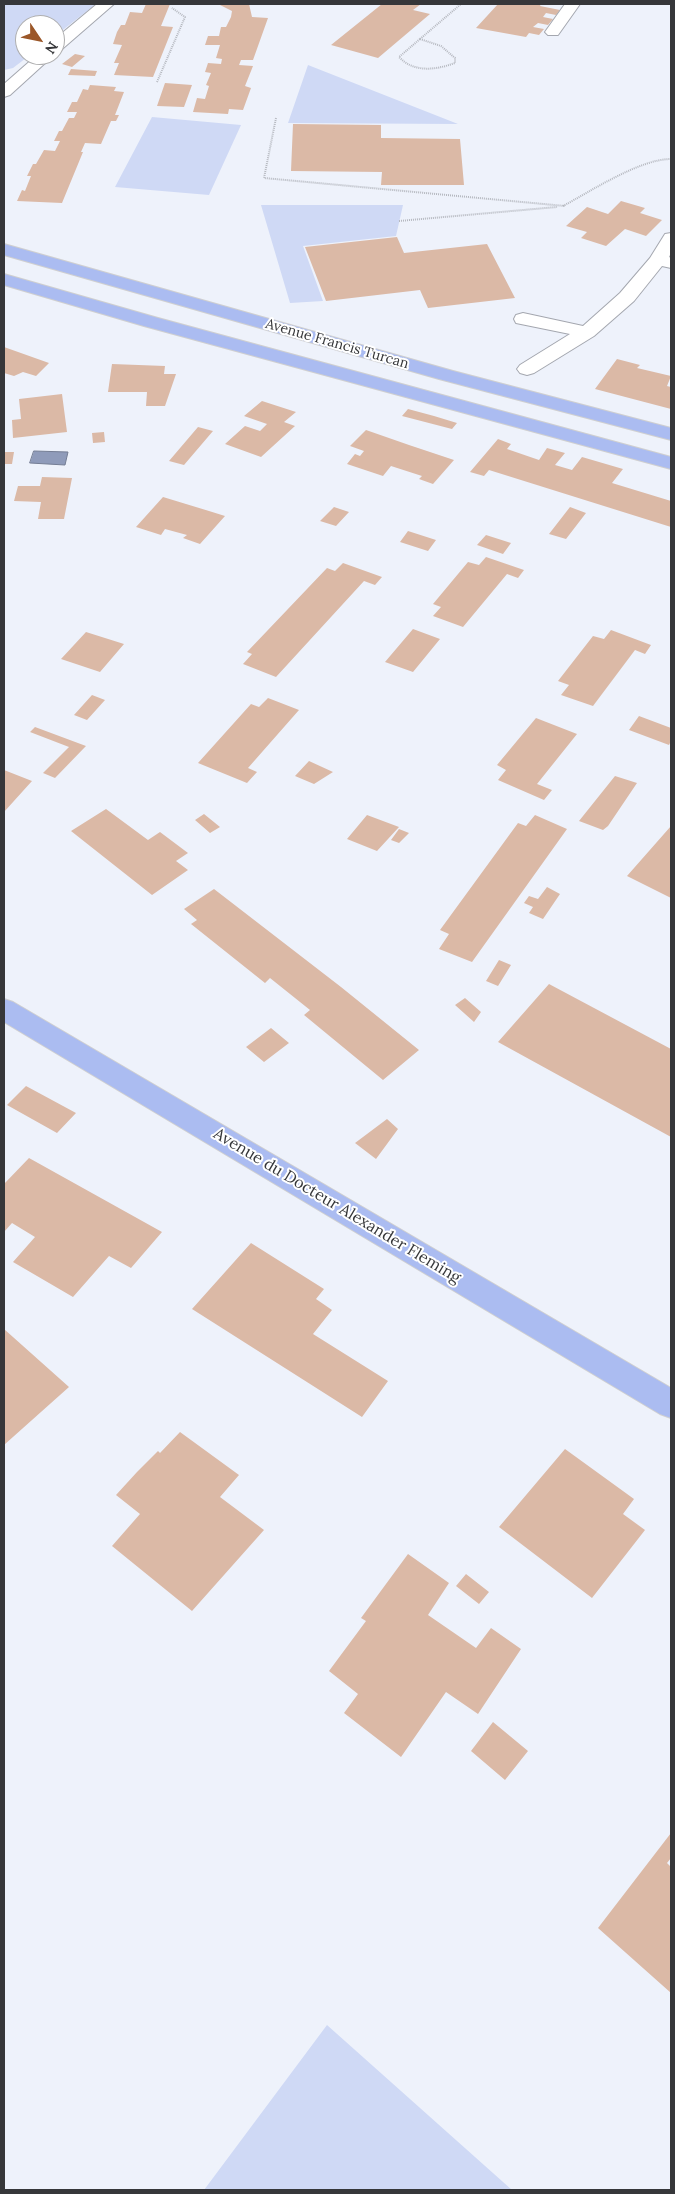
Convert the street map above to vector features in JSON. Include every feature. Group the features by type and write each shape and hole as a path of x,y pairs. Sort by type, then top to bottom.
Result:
{"main road":[{"name":"Avenue Francis Turcan","path":"6,249 446,375 671,434"},
{"name":"Avenue Francis Turcan","path":"4,279 151,322 671,463"},
{"name":"Avenue du Docteur Alexander Fleming","path":"4,1009 671,1404"}],"street":[{"path":"65,39 106,4"},
{"path":"553,32 572,4"},
{"path":"4,92 34,65"},
{"path":"4,78 26,72"},
{"path":"527,369 587,332 627,297 665,262 671,238"},
{"path":"523,319 587,332"}],"path":[{"path":"420,39 441,46 455,58 455,63 442,68 430,69 415,66 401,60 399,57 420,39 461,4"},
{"path":"157,82 185,17 172,8"},
{"path":"276,118 264,178 565,206"},
{"path":"399,221 565,206 638,167 661,159 671,159"}],"shaded area":[{"path":"4,4 96,4 65,28 65,15 15,15 15,65 17,65 4,70"},
{"path":"308,65 458,124 288,123"},
{"path":"152,117 241,125 209,195 115,187"},
{"path":"261,205 403,205 396,236 303,246 323,301 290,303"},
{"path":"34,451 68,452 65,465 30,463"},
{"path":"327,2025 512,2190 204,2190"}],"building":[{"path":"146,4 170,4 161,26 173,27 153,77 114,75 119,63 114,63 122,45 113,44 117,32 121,25 125,25 130,12 142,13"},
{"path":"218,4 249,4 252,17 268,18 253,60 241,60 239,65 253,66 245,86 251,88 243,110 229,109 228,114 193,112 197,98 205,99 209,86 206,85 211,73 205,72 208,63 221,64 222,59 216,58 220,45 205,45 208,36 219,36 221,27 226,27 231,17 232,11"},
{"path":"382,4 421,4 413,10 430,14 378,58 331,45"},
{"path":"498,4 541,4 540,6 560,10 556,15 546,13 543,17 553,19 548,25 538,23 533,27 544,29 539,35 529,33 526,37 476,28"},
{"path":"75,54 85,56 72,67 65,65 65,62"},
{"path":"71,69 97,71 95,76 68,75"},
{"path":"165,83 192,85 184,107 157,106"},
{"path":"90,85 116,87 114,91 124,92 115,115 119,115 116,121 111,121 101,144 85,143 62,203 17,201 22,190 25,191 31,176 27,176 33,164 36,164 44,150 55,151 60,141 54,141 59,131 62,131 69,118 74,118 77,112 67,112 72,102 77,102 83,89 88,90"},
{"path":"293,124 381,125 381,138 460,139 464,185 381,185 382,172 291,171"},
{"path":"621,201 645,208 640,213 662,220 646,236 625,229 606,246 581,238 587,232 566,226 587,207 608,214"},
{"path":"397,237 404,253 487,244 515,298 428,308 420,290 326,301 305,247"},
{"path":"4,347 49,363 36,376 23,372 14,376 4,373"},
{"path":"617,359 640,365 637,368 671,376 667,386 671,387 671,409 595,389"},
{"path":"112,364 165,366 164,374 176,374 165,406 146,406 147,392 108,392"},
{"path":"62,394 67,432 13,438 12,420 21,419 19,399"},
{"path":"262,401 296,412 284,422 295,426 261,457 225,444 245,426 260,431 267,424 244,416"},
{"path":"408,409 457,423 452,429 402,416"},
{"path":"198,427 213,431 184,465 169,461"},
{"path":"366,430 454,460 433,484 419,479 422,476 391,466 383,476 347,464 355,454 360,456 364,451 350,446"},
{"path":"104,432 105,442 93,443 92,433"},
{"path":"498,439 511,444 507,449 539,460 547,448 565,453 555,465 572,470 582,457 623,469 612,483 671,501 671,527 489,470 484,476 470,472"},
{"path":"4,452 14,452 12,464 4,464"},
{"path":"42,477 72,478 64,519 38,519 41,502 14,501 18,486 40,486"},
{"path":"163,497 225,516 200,544 183,538 187,535 165,529 161,535 136,527"},
{"path":"334,507 349,512 336,526 320,521"},
{"path":"570,507 586,513 566,539 549,534"},
{"path":"408,531 436,540 428,551 400,542"},
{"path":"486,535 511,543 503,554 477,545"},
{"path":"486,557 524,570 518,578 507,574 463,627 433,616 441,607 433,604 468,562 479,565"},
{"path":"343,563 382,577 375,585 364,581 276,677 243,664 252,654 247,652 327,568 335,571"},
{"path":"413,629 440,639 413,672 385,662"},
{"path":"611,630 651,645 645,654 635,650 593,706 561,695 569,685 558,681 593,636 604,639"},
{"path":"86,632 124,644 100,672 61,659"},
{"path":"92,695 105,700 87,720 74,715"},
{"path":"268,698 299,710 248,768 257,772 247,783 198,763 251,704 259,707"},
{"path":"639,716 671,728 671,741 669,745 629,730"},
{"path":"536,718 577,734 537,784 552,790 544,800 498,780 506,770 497,765"},
{"path":"35,727 86,746 55,778 43,773 69,747 30,732"},
{"path":"309,761 333,772 314,784 295,776"},
{"path":"4,770 32,781 4,812"},
{"path":"615,776 637,783 608,826 603,830 579,821"},
{"path":"106,809 148,840 160,832 188,853 176,861 188,870 152,895 71,831"},
{"path":"204,814 220,827 210,833 195,820"},
{"path":"367,815 399,827 377,851 347,839"},
{"path":"535,815 567,829 472,962 439,949 449,934 440,930 518,823 526,826"},
{"path":"671,826 671,898 627,876"},
{"path":"399,829 409,833 399,843 391,840"},
{"path":"547,887 560,894 543,919 529,913 533,907 524,903 529,896 538,899"},
{"path":"214,889 419,1050 383,1080 304,1015 310,1010 270,978 265,983 191,924 197,920 184,909"},
{"path":"499,960 511,965 498,986 486,981"},
{"path":"549,984 671,1049 671,1137 498,1042"},
{"path":"465,998 481,1012 474,1022 455,1005"},
{"path":"271,1028 289,1043 264,1062 246,1047"},
{"path":"26,1086 76,1113 57,1133 7,1105"},
{"path":"387,1119 398,1129 376,1159 355,1143"},
{"path":"29,1158 162,1232 131,1268 109,1256 73,1297 13,1262 35,1237 12,1223 4,1232 4,1184"},
{"path":"251,1243 324,1289 316,1299 332,1310 313,1334 388,1381 362,1417 192,1309"},
{"path":"4,1329 69,1387 4,1445"},
{"path":"180,1432 239,1475 220,1497 264,1530 192,1611 112,1546 140,1514 116,1495 158,1451 160,1453"},
{"path":"565,1449 634,1499 623,1514 645,1530 592,1598 499,1527"},
{"path":"408,1554 449,1583 428,1615 476,1648 491,1628 521,1649 478,1714 446,1692 401,1757 344,1713 358,1694 329,1671 366,1621 361,1618"},
{"path":"466,1574 489,1592 479,1604 456,1586"},
{"path":"493,1722 528,1751 505,1780 471,1751"},
{"path":"671,1833 671,1858 667,1863 671,1867 671,1993 598,1928"}]}
